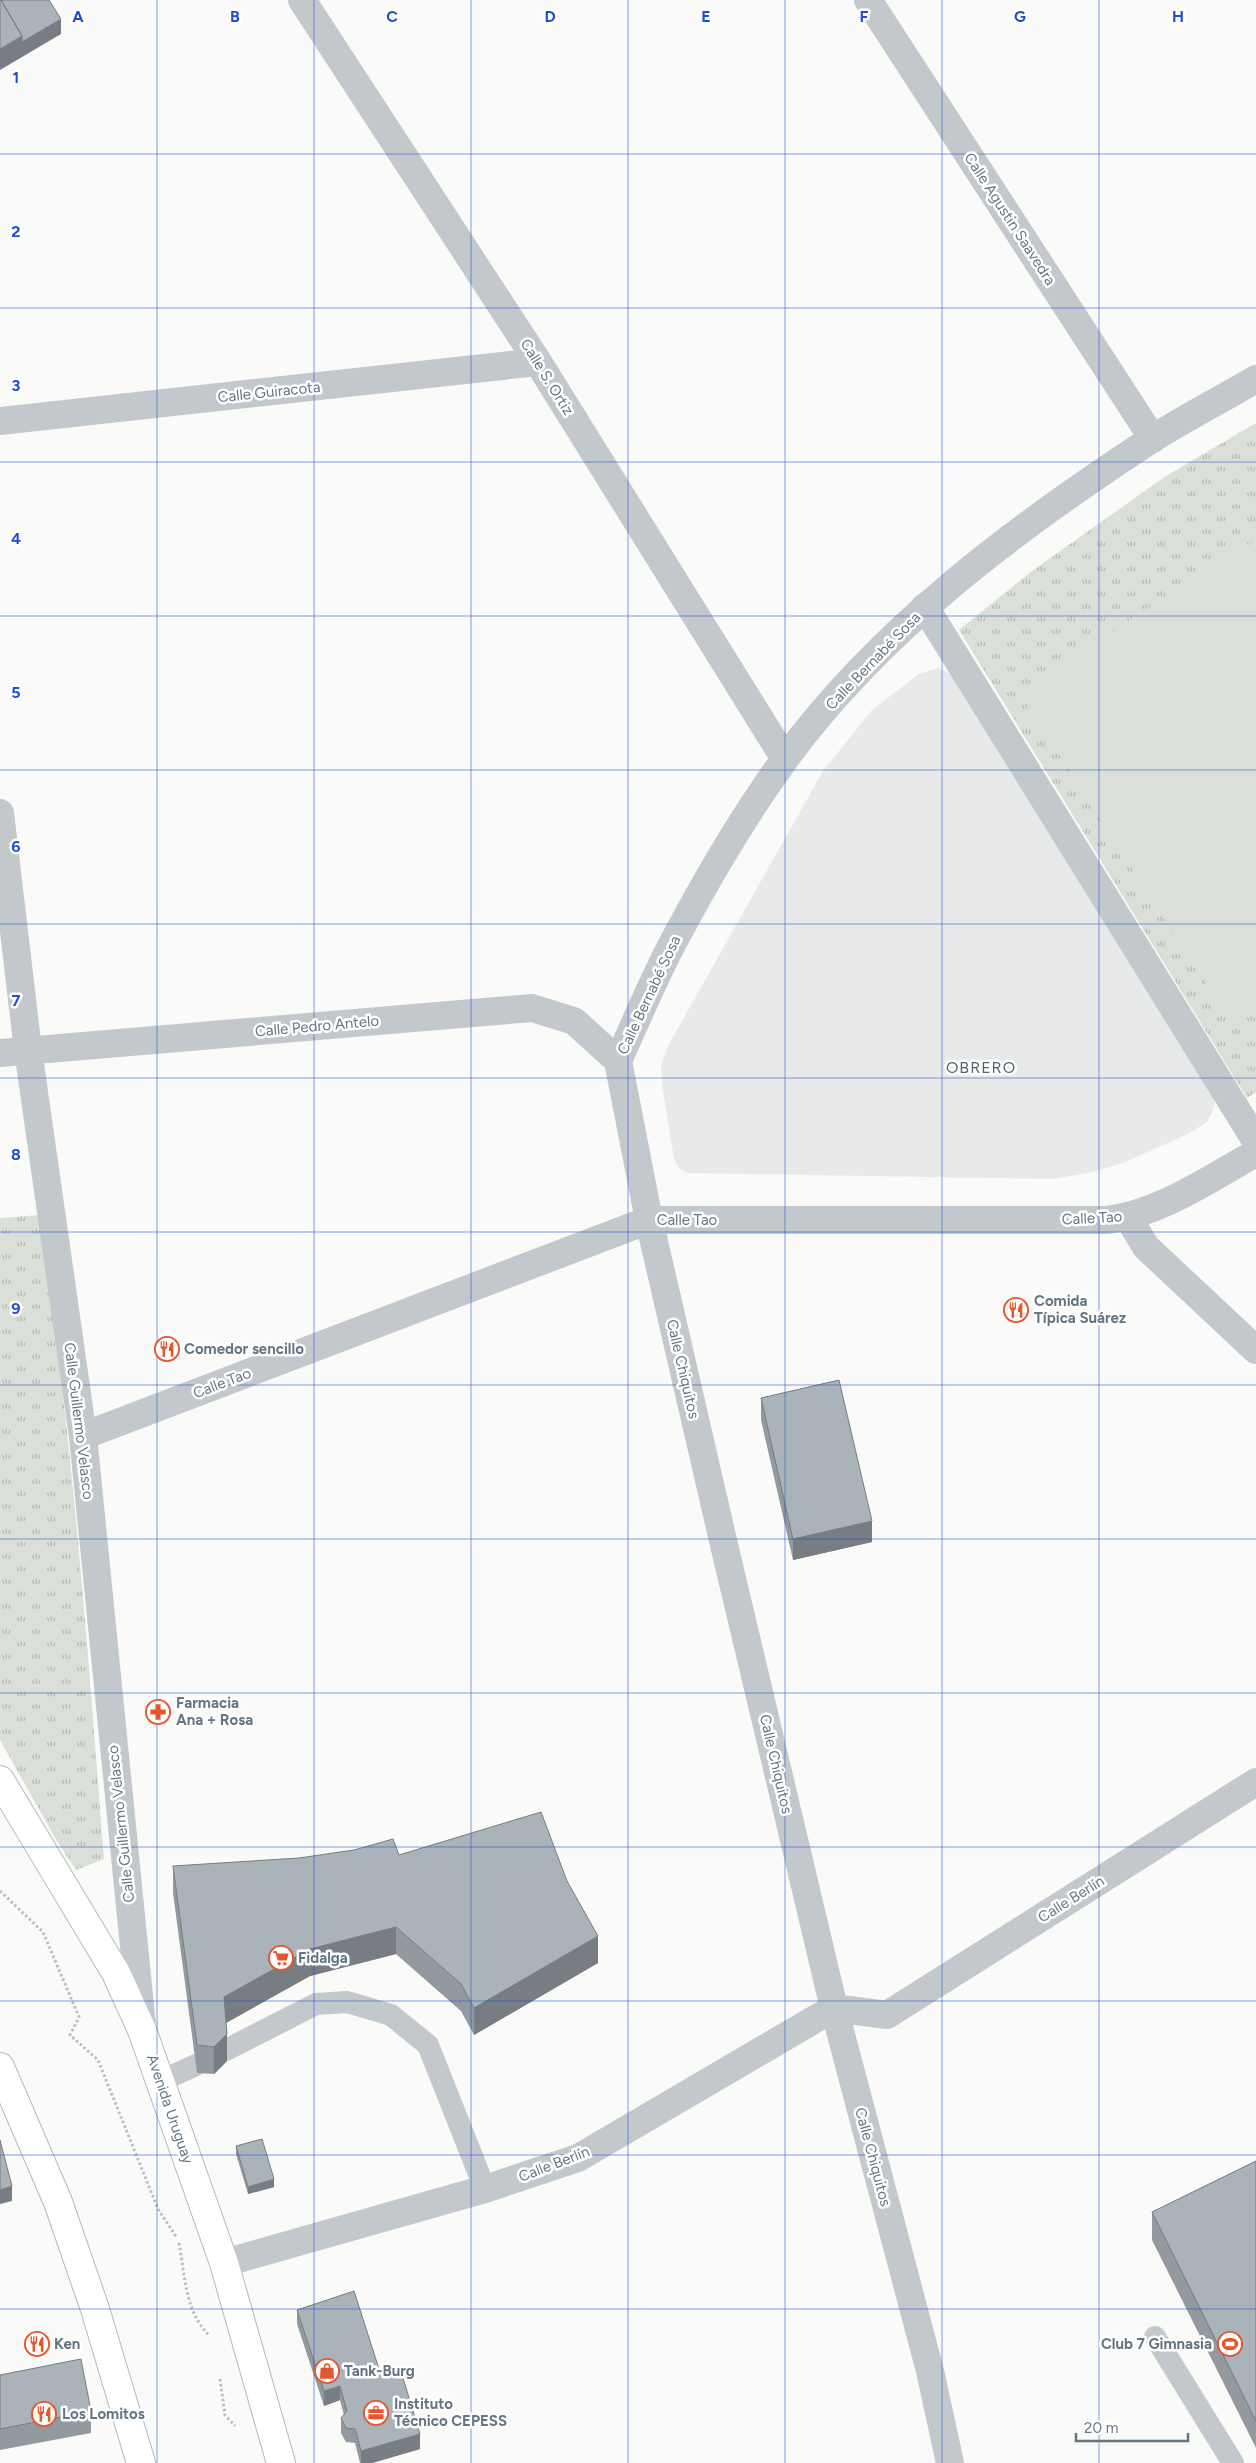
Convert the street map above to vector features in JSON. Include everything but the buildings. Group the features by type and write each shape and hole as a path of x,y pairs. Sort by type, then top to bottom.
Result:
{"main road":[{"name":"Avenida Uruguay","path":"0,1780 116,1973 142,2030 224,2263 281,2463"},
{"path":"0,2067 58,2202 95,2309 141,2463"}],"street":[{"name":"Calle S. Ortiz","path":"302,0 538,362 785,759"},
{"name":"Calle Agustin Saavedra","path":"868,0 1153,439"},
{"name":"Calle Guiracota","path":"0,421 538,362"},
{"name":"Calle Bernabé Sosa","path":"618,1061 676,936 730,845 785,759 826,708 925,607 1015,535 1153,439 1256,379"},
{"path":"925,607 1256,1141"},
{"name":"Calle Guillermo Velasco","path":"0,813 28,1050 83,1436 142,2030"},
{"name":"Calle Pedro Antelo","path":"0,1053 532,1008 574,1022 618,1061"},
{"name":"Calle Chiquitos","path":"618,1061 648,1220 834,2008 930,2371 950,2463"},
{"name":"Calle Tao","path":"83,1436 648,1220 1107,1220 1128,1217 1163,1204 1256,1153"},
{"path":"1128,1217 1146,1247 1256,1350"},
{"name":"Calle Berlín","path":"850,2066 855,2048 863,2036 887,2015 1256,1782"},
{"path":"834,2008 887,2015"},
{"name":"Calle Berlín","path":"224,2263 485,2190 578,2158 834,2008"}],"lane":[{"path":"226,2050 316,2004 347,2002 391,2014 428,2045 485,2190"},
{"path":"161,2081 196,2065"},
{"path":"1155,2337 1233,2463"}],"path":[{"path":"0,1891 42,1932 79,2017 70,2035 98,2060 158,2209 178,2239 187,2295 198,2325 212,2338"},
{"path":"220,2376 224,2415 240,2431"}],"shaded area":[{"path":"938,668 954,675 1215,1096 1214,1108 1207,1122 1188,1134 1123,1163 1088,1173 1052,1179 687,1173 679,1168 674,1159 662,1084 661,1065 669,1044 823,771 872,710 919,674"}],"green space":[{"path":"1256,423 1256,1092 1247,1098 959,630 1032,571 1166,476"},
{"path":"1256,540 1256,1004 1230,1021 1018,691"},
{"path":"39,1215 51,1295 70,1455 104,1859 76,1870 58,1843 0,1740 0,1218"}],"place":[{"name":"Comida Típica Suárez","path":"1016,1310"},
{"name":"Comedor sencillo","path":"167,1349"},
{"name":"Farmacia Ana + Rosa","path":"158,1712"},
{"name":"Fidalga","path":"281,1958"},
{"name":"Ken","path":"37,2344"},
{"name":"Club 7 Gimnasia","path":"1230,2344"},
{"name":"Tank-Burg","path":"327,2371"},
{"name":"Instituto Técnico CEPESS","path":"376,2413"},
{"name":"Los Lomitos","path":"44,2414"}],"district":[{"name":"OBRERO","path":"981,1067"}]}
